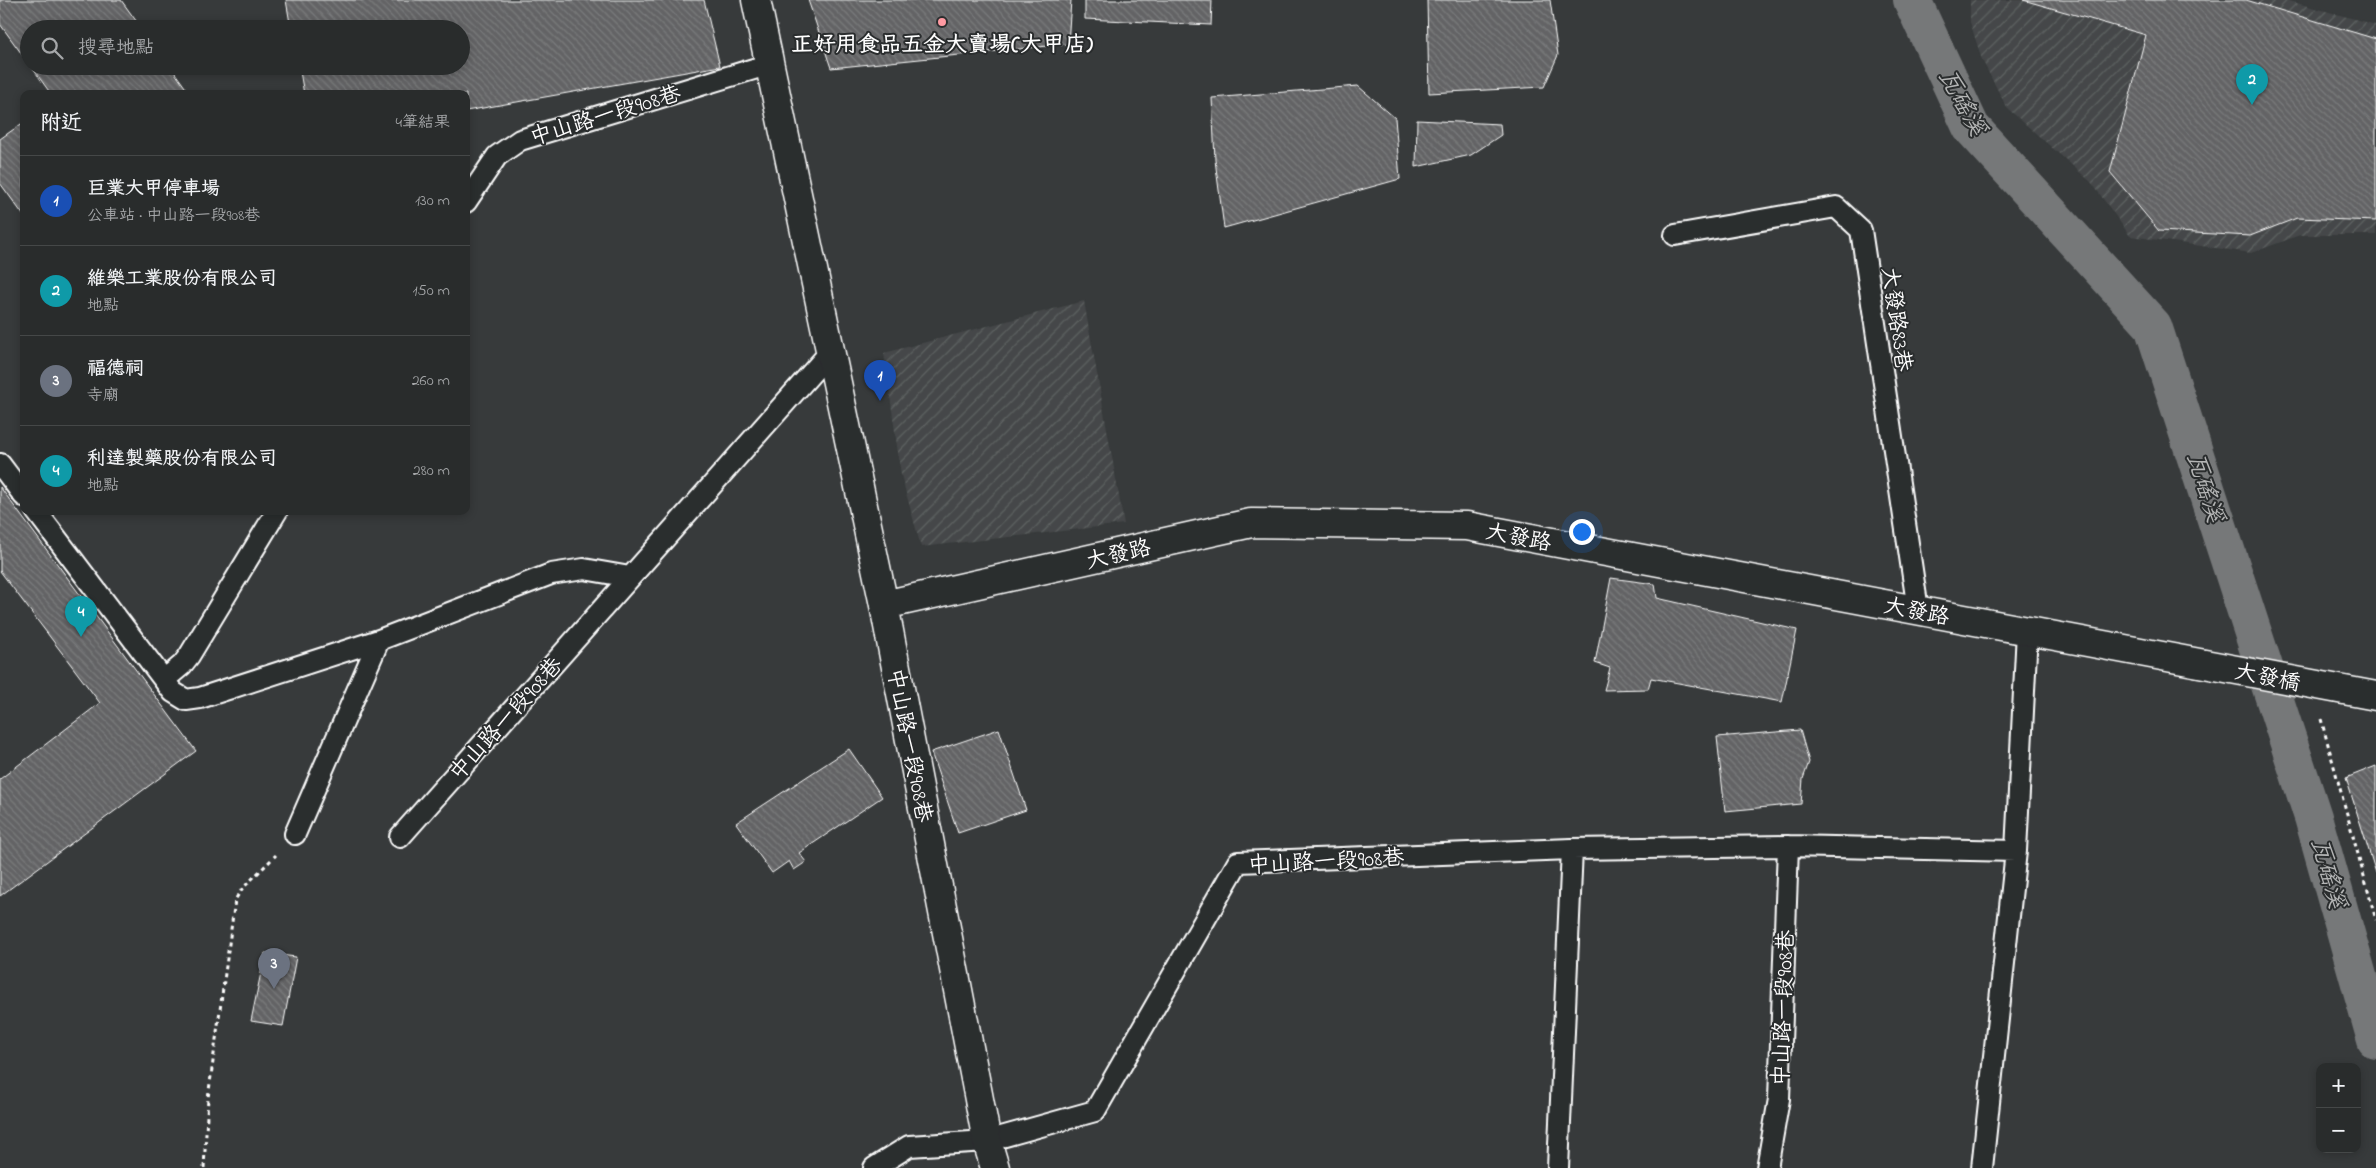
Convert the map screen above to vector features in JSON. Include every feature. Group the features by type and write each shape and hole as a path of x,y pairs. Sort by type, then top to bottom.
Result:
{"street":[{"name":"中山路一段908巷","path":"756,0 884,605 987,1141 994,1168"},
{"name":"大發路","path":"884,605 1251,523 1467,526 2182,660"},
{"name":"大發橋","path":"2182,660 2365,694"}],"lane":[{"name":"中山路一段908巷","path":"470,196 498,156 520,140 770,64"},
{"name":"大發路83巷","path":"1675,235 1836,207 1861,230 1918,610"},
{"name":"中山路一段908巷","path":"400,836 831,351"},
{"path":"0,464 20,491"},
{"path":"39,515 164,680 179,698 192,700 378,640 551,574 584,569 630,577"},
{"path":"164,680 182,665 275,515"},
{"path":"1982,1168 2016,851 2027,631"},
{"path":"295,834 378,640"},
{"name":"中山路一段908巷","path":"874,1168 909,1146 987,1141 1095,1111 1238,862 1572,849 1788,846 2016,851"},
{"name":"中山路一段908巷","path":"1767,1168 1778,1099 1788,846"},
{"path":"1558,1168 1572,849"}],"path":[{"path":"2312,684 2376,920"},
{"path":"204,1168 208,1098 235,900 242,889 295,834"}],"shaded area":[{"path":"1970,0 2286,0 2376,25 2376,235 2300,235 2251,253 2130,236 2091,182 2007,108 1982,60 1970,22"},
{"path":"1084,301 1124,524 921,547 901,475 884,353"}],"building":[{"path":"0,0 121,0 135,20 20,20 20,52 0,24"},
{"path":"286,0 704,0 720,66 470,110 470,90 303,90 301,75 470,75 470,20 289,20"},
{"name":"正好用食品五金大賣場(大甲店)","path":"808,0 1071,0 1068,44 831,68"},
{"path":"1085,0 1212,0 1211,25 1085,19"},
{"path":"1427,0 1550,0 1558,55 1544,87 1429,93"},
{"path":"2023,0 2246,0 2376,39 2376,221 2297,218 2250,236 2159,231 2110,172 2146,35"},
{"path":"37,75 176,75 187,90 48,90"},
{"path":"1358,86 1395,118 1400,179 1224,228 1215,160 1212,98"},
{"path":"1417,120 1500,124 1501,135 1471,155 1416,167"},
{"path":"20,125 20,210 0,183 0,139"},
{"path":"0,487 196,751 0,896 0,779 100,703 0,571"},
{"path":"1611,578 1655,584 1657,598 1797,630 1782,702 1651,678 1648,689 1604,690 1610,668 1595,663"},
{"path":"999,729 1026,810 958,833 931,752"},
{"path":"1800,730 1809,762 1803,779 1801,804 1725,811 1717,737"},
{"path":"849,749 882,797 799,853 806,862 794,870 789,861 772,873 736,823"},
{"path":"2376,766 2376,873 2346,778"},
{"path":"265,953 296,957 283,1026 251,1021"}],"waterway":[{"name":"瓦磘溪","path":"1912,0 1971,127 2153,326 2313,817 2376,1040"}],"place":[{"name":"正好用食品五金大賣場(大甲店)","path":"942,22"},
{"name":"維樂工業股份有限公司","path":"2252,105"},
{"name":"巨業大甲停車場","path":"880,401"},
{"name":"利達製藥股份有限公司","path":"81,637"},
{"name":"福德祠","path":"274,989"}]}
